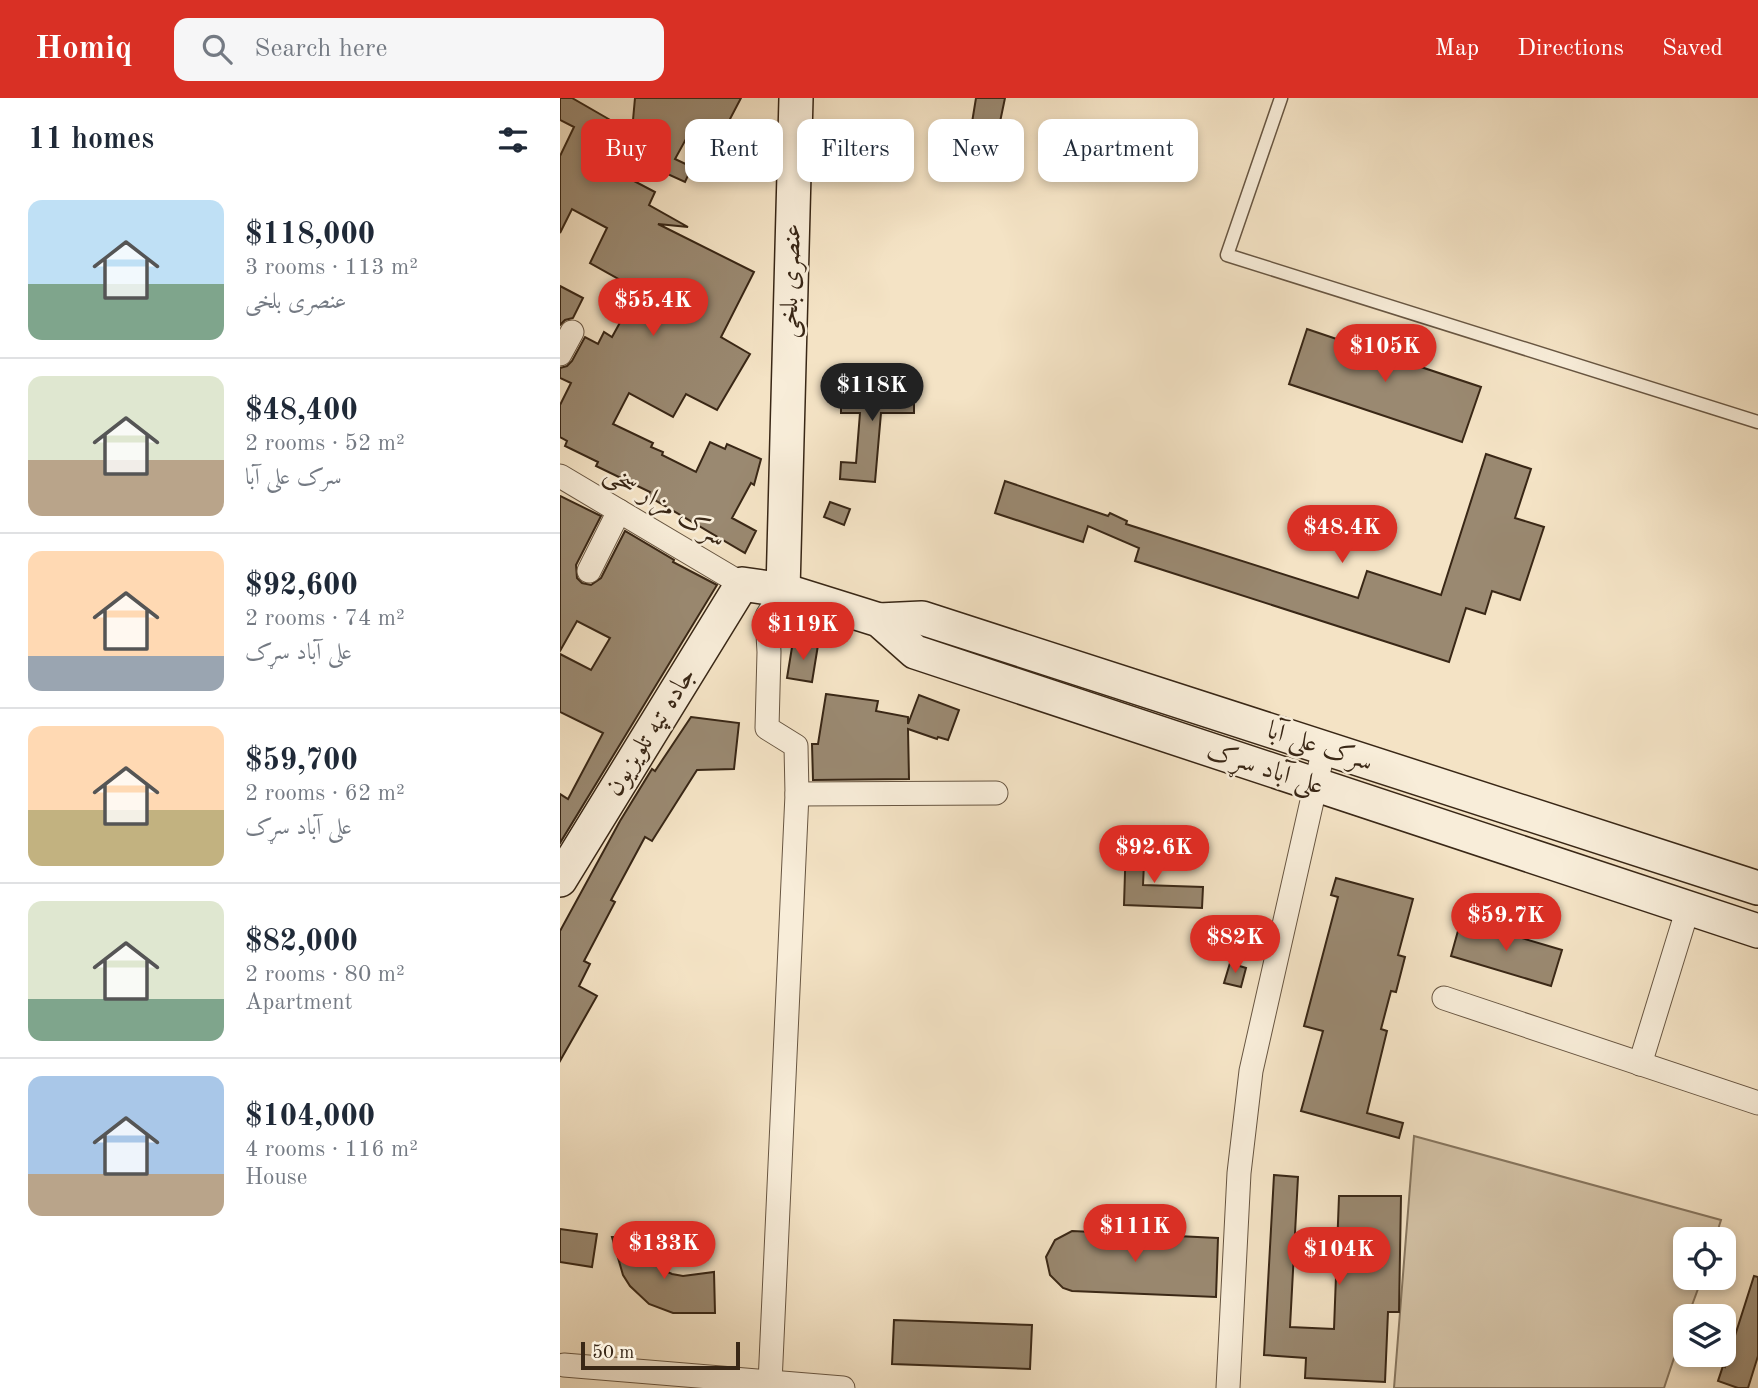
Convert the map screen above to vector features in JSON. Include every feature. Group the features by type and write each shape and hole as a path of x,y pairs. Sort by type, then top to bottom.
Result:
{"street":[{"name":"عنصری بلخی","path":"783,590 796,98"},
{"path":"560,354 572,332"},
{"name":"سرک مزار سخی","path":"560,476 742,584"},
{"path":"589,571 619,511"},
{"name":"علی آباد سړک","path":"742,584 783,590 879,620 915,652 1758,931"},
{"name":"جاده تپه تلویزیون","path":"560,880 742,584"},
{"path":"768,1385 797,794 796,746 767,728 767,616 783,590"},
{"name":"سرک علی آبا","path":"879,620 922,618 1758,888"},
{"path":"1227,1388 1239,1173 1251,1071 1324,748"},
{"path":"797,794 996,793"},
{"path":"1640,1063 1688,908"},
{"path":"1444,998 1758,1103"},
{"path":"564,1365 768,1385 843,1388"}],"lane":[{"path":"1281,98 1227,255 1758,422"}],"shaded area":[{"path":"1414,1136 1721,1220 1719,1227 1673,1227 1673,1290 1698,1290 1692,1304 1673,1304 1673,1361 1664,1388 1394,1388"}],"building":[{"path":"560,98 572,98 609,119 581,119 581,182 636,182 655,192 649,205 688,227 658,224 754,272 721,337 750,354 717,410 686,394 673,417 629,393 613,424 653,443 651,447 663,452 662,455 696,472 710,442 725,449 727,444 761,459 754,485 751,483 732,518 756,531 745,553 648,496 650,492 596,466 598,462 565,446 567,441 560,437 560,405 571,383 560,378 560,368 572,361 585,337 598,344 604,332 612,337 638,290 590,263 607,228 572,209 560,233 560,156 574,127 560,120"},
{"path":"635,98 741,98 730,119 685,119 685,141 675,159 685,164 685,182 671,176 671,119 633,119"},
{"path":"976,98 1005,98 1001,119 973,119"},
{"path":"560,286 583,298 573,318 560,325"},
{"path":"1307,329 1378,353 1382,341 1413,351 1409,363 1481,387 1462,442 1289,384"},
{"path":"841,385 914,386 914,413 881,413 875,482 840,479 841,462 856,463 860,413 841,413"},
{"path":"1486,454 1531,469 1515,518 1544,527 1520,600 1492,591 1485,614 1466,608 1449,662 1135,561 1139,548 1088,526 1083,542 995,513 1005,481 1108,516 1110,513 1127,521 1126,524 1358,598 1367,571 1441,595"},
{"path":"560,496 601,516 576,565 577,578 582,583 591,585 601,578 625,531 674,560 673,562 717,585 560,843 560,794 568,799 603,733 560,712 560,654 591,670 610,638 577,621 560,651"},
{"path":"830,502 850,509 844,525 824,517"},
{"path":"793,641 818,645 812,682 787,678"},
{"path":"826,694 878,701 876,711 908,717 908,724 919,695 959,710 948,740 908,729 909,779 813,780 812,744 818,744"},
{"path":"691,717 739,723 734,769 697,770 652,841 645,837 611,900 615,902 584,961 590,964 579,986 597,996 560,1061 560,931 620,821 652,769 655,771"},
{"path":"1126,840 1145,841 1143,885 1203,887 1202,908 1124,905"},
{"path":"1336,878 1413,899 1398,955 1405,957 1396,992 1391,991 1381,1029 1387,1031 1367,1113 1403,1123 1399,1138 1301,1111 1323,1031 1304,1026 1338,897 1331,895"},
{"path":"1461,920 1562,950 1551,986 1451,956"},
{"path":"1230,963 1246,968 1241,987 1224,983"},
{"path":"1274,1175 1298,1177 1290,1327 1334,1329 1339,1196 1401,1196 1399,1312 1388,1312 1385,1382 1305,1378 1306,1358 1264,1355"},
{"path":"560,1229 597,1234 592,1267 560,1262"},
{"path":"1072,1231 1218,1238 1216,1297 1072,1291 1063,1288 1050,1275 1046,1257 1055,1240"},
{"path":"612,1237 643,1237 653,1261 672,1274 683,1276 714,1272 715,1313 673,1313 649,1304 630,1286 623,1275"},
{"path":"1754,1276 1758,1277 1758,1356 1748,1388 1738,1388 1718,1381 1723,1367 1736,1367 1736,1332"},
{"path":"894,1320 1032,1325 1030,1369 892,1364"}]}
